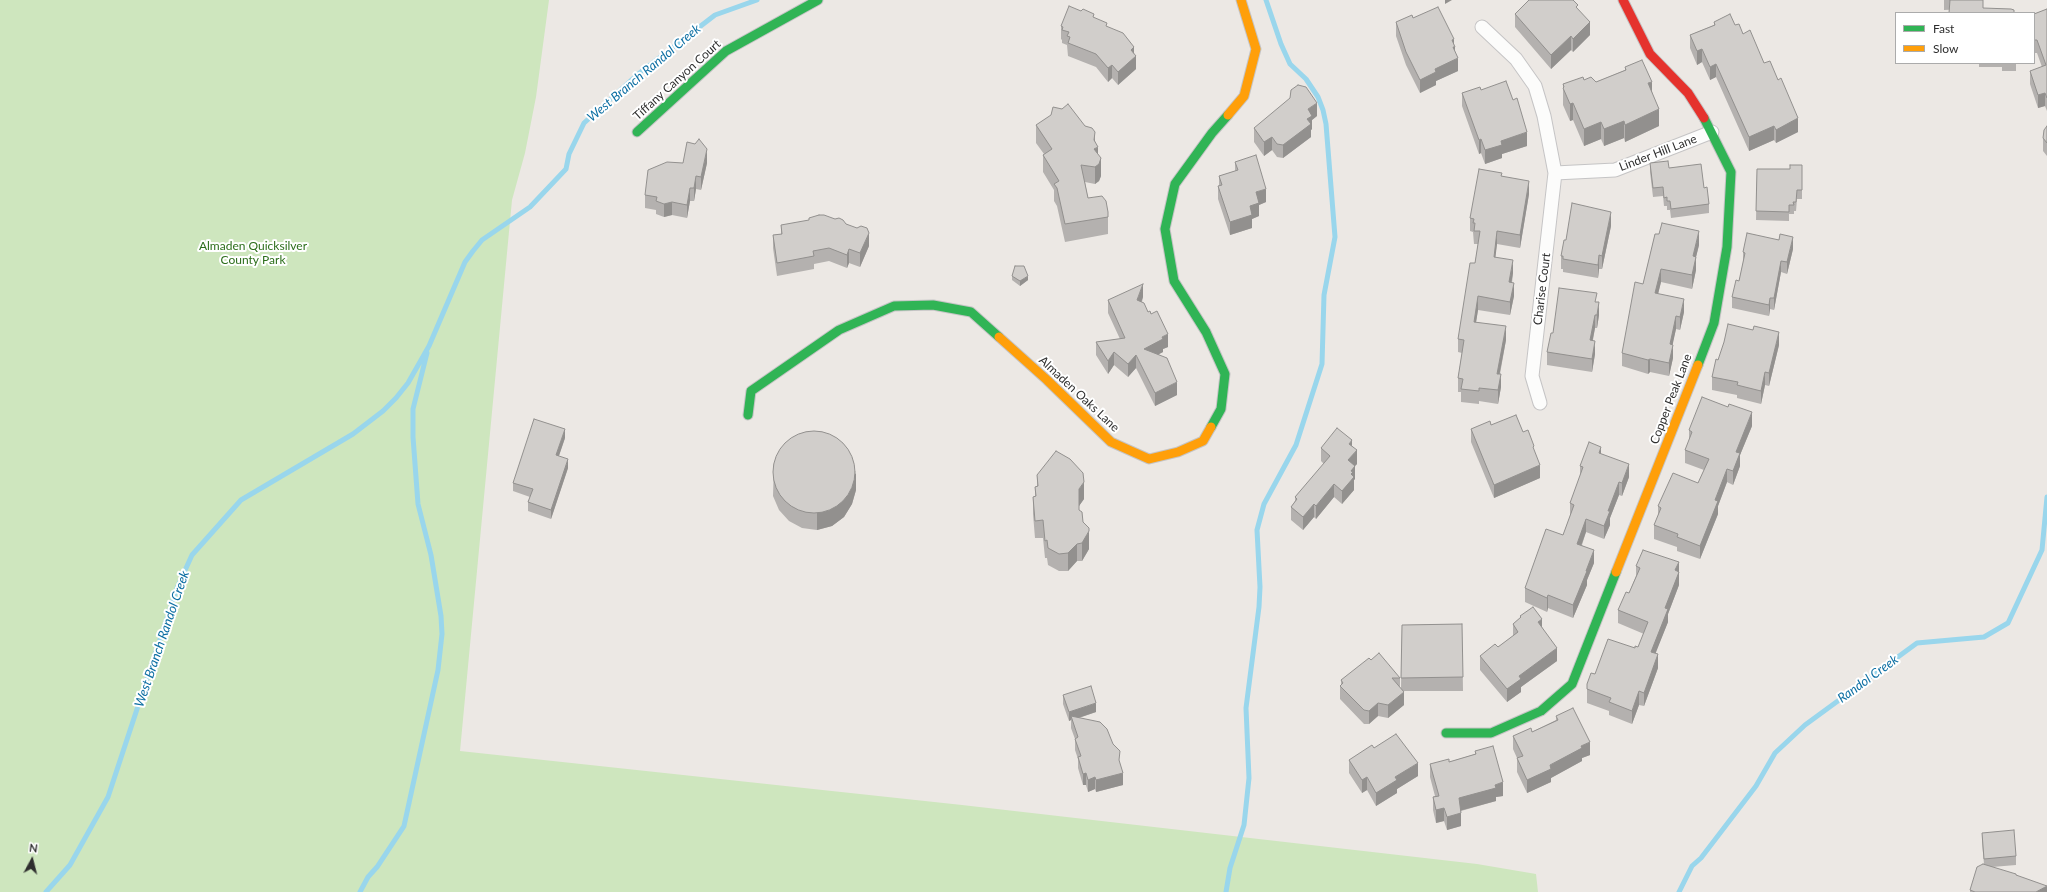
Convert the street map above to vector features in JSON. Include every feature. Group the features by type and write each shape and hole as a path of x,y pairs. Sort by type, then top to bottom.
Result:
{"street":[{"name":"Tiffany Canyon Court","path":"637,132 726,51 818,0"},
{"name":"Almaden Oaks Lane","path":"748,415 751,391 840,330 894,306 933,305 971,312 1047,380 1110,442 1149,459 1178,452 1203,441 1221,409 1225,374 1206,332 1174,281 1165,230 1175,184 1212,133 1244,96 1256,49 1241,0"},
{"name":"Copper Peak Lane","path":"1446,733 1491,733 1541,711 1572,684 1714,324 1727,246 1730,172 1712,132 1688,93 1650,54 1623,0"},
{"name":"Charise Court","path":"1482,27 1516,59 1535,86 1544,116 1555,173 1532,376 1540,403"},
{"name":"Linder Hill Lane","path":"1555,173 1615,170 1712,132"}],"green space":[{"name":"Almaden Quicksilver County Park","path":"0,0 549,0 536,97 525,153 512,200 460,751 962,805 1477,864 1536,874 1538,892 0,892"}],"building":[{"path":"1529,0 1573,0 1578,5 1576,7 1590,22 1573,39 1571,36 1551,55 1515,14"},
{"path":"1950,0 1983,0 1983,8 2014,10 2014,12 1949,12"},
{"path":"1069,6 1081,11 1083,9 1094,14 1093,17 1107,23 1106,26 1123,33 1134,47 1131,50 1136,56 1118,72 1112,65 1108,68 1096,54 1068,43 1070,37 1067,36 1069,32 1062,30 1063,27 1061,26"},
{"path":"1438,7 1454,39 1452,40 1455,47 1453,47 1458,58 1435,69 1436,72 1420,80 1406,52 1396,22 1412,15 1413,18"},
{"path":"2047,9 2047,98 2045,93 2038,95 2030,71 2046,65 2037,40 2035,40 2035,14"},
{"path":"1730,14 1735,25 1739,24 1743,34 1750,30 1764,63 1770,61 1778,80 1781,78 1798,118 1776,130 1774,126 1749,137 1716,64 1710,67 1702,49 1697,51 1690,35 1715,25 1714,22"},
{"path":"1642,60 1652,82 1648,83 1659,109 1625,125 1624,121 1604,129 1601,122 1584,129 1573,103 1570,104 1563,88 1563,84 1583,77 1584,80 1591,77 1596,82 1626,70 1625,67"},
{"path":"1506,81 1513,100 1517,98 1527,132 1501,141 1502,145 1485,150 1481,139 1479,140 1462,93 1480,87 1481,90"},
{"path":"1298,85 1306,87 1317,103 1308,109 1312,116 1307,119 1311,124 1283,145 1277,144 1272,137 1264,142 1254,128 1290,98 1291,90"},
{"path":"1068,104 1085,126 1092,128 1095,132 1094,140 1098,147 1094,149 1101,158 1099,164 1095,167 1081,165 1088,198 1102,196 1106,201 1108,217 1065,224 1057,188 1054,184 1059,181 1043,155 1052,149 1036,125 1051,115 1053,107 1062,109"},
{"path":"2047,126 2047,143 2043,138 2044,130"},
{"path":"699,139 707,149 701,177 696,176 694,188 690,188 687,205 672,202 664,204 656,201 657,197 645,195 648,170 667,162 683,163 687,142 695,144"},
{"path":"1256,155 1266,189 1256,192 1259,203 1250,206 1252,215 1230,222 1218,186 1222,185 1219,176 1238,170 1235,162"},
{"path":"1668,161 1669,168 1701,164 1704,188 1707,187 1709,204 1671,209 1670,201 1667,201 1667,197 1664,198 1663,187 1653,188 1650,163"},
{"path":"1790,165 1802,165 1802,190 1797,190 1796,202 1793,202 1794,205 1789,205 1789,212 1756,211 1757,169 1790,169"},
{"path":"1479,169 1502,173 1501,176 1529,181 1520,235 1497,231 1494,257 1513,260 1509,282 1514,283 1510,302 1478,296 1474,322 1506,326 1497,374 1501,374 1498,390 1479,388 1479,391 1461,389 1463,379 1458,378 1464,340 1458,339 1470,263 1475,263 1480,231 1474,231 1474,219 1470,218"},
{"path":"1572,203 1611,212 1602,256 1599,255 1598,265 1563,259 1563,256 1561,256 1564,240 1566,240"},
{"path":"824,215 835,219 839,218 846,224 857,228 861,226 867,228 869,233 860,253 849,249 847,255 829,248 813,251 814,256 777,263 773,235 782,234 781,225 809,220 809,218"},
{"path":"1662,223 1699,231 1693,256 1696,257 1692,275 1661,269 1655,293 1684,299 1680,317 1676,316 1670,344 1673,345 1669,363 1650,359 1648,360 1622,353 1635,282 1643,284 1655,234 1659,234"},
{"path":"1747,233 1779,240 1780,234 1793,237 1787,262 1781,261 1774,298 1770,298 1769,305 1732,297 1736,280 1739,281 1745,253 1743,252"},
{"path":"1015,266 1024,266 1028,276 1020,281 1012,276"},
{"path":"1143,284 1137,300 1144,303 1148,312 1150,311 1151,314 1157,311 1168,334 1162,337 1163,339 1144,349 1167,358 1177,382 1155,393 1136,355 1128,364 1114,352 1108,361 1096,342 1125,338 1108,300"},
{"path":"1559,288 1597,293 1595,302 1599,302 1590,340 1595,341 1592,359 1547,352 1551,333 1553,333"},
{"path":"1728,324 1753,330 1754,326 1779,332 1769,373 1765,372 1761,391 1737,385 1738,382 1712,377 1716,359 1718,360 1724,342"},
{"path":"1702,397 1728,407 1729,404 1752,412 1736,452 1740,453 1733,471 1727,469 1715,500 1718,501 1700,546 1677,537 1678,534 1654,525 1661,508 1658,506 1673,473 1698,483 1709,459 1685,450 1692,432 1689,430"},
{"path":"1516,415 1523,432 1528,430 1540,465 1494,485 1471,429 1490,421 1491,425"},
{"path":"534,419 565,429 556,455 568,459 551,510 528,502 533,489 513,483"},
{"path":"1337,428 1352,440 1349,444 1357,450 1348,460 1355,466 1351,471 1353,472 1351,474 1354,477 1342,491 1334,484 1316,506 1314,504 1303,517 1291,507 1297,499 1295,497 1330,456 1321,448"},
{"path":"814,431 830,434 843,443 852,456 855,472 852,488 843,501 830,510 814,513 798,510 785,501 776,488 773,472 776,456 785,443 798,434"},
{"path":"1589,442 1601,447 1599,453 1629,464 1622,483 1619,482 1604,526 1586,519 1577,544 1594,550 1573,605 1548,595 1547,598 1525,588 1546,529 1563,535 1574,505 1570,503 1583,467 1580,466"},
{"path":"1056,451 1070,459 1083,473 1084,482 1079,489 1079,510 1082,512 1083,522 1089,528 1089,531 1082,543 1077,544 1068,553 1059,554 1048,548 1047,540 1045,541 1043,520 1035,521 1033,497 1036,496 1035,487 1038,486 1037,475"},
{"path":"1643,550 1679,562 1675,570 1679,572 1665,608 1668,609 1651,652 1658,654 1644,693 1639,691 1632,711 1609,702 1611,698 1587,689 1587,684 1591,673 1595,674 1608,639 1635,648 1635,646 1638,647 1648,622 1618,610 1626,592 1629,593 1640,568 1636,566"},
{"path":"1533,607 1542,619 1538,622 1557,648 1519,676 1521,679 1507,689 1480,656 1495,644 1498,647 1518,632 1513,624 1521,617 1520,616"},
{"path":"1462,624 1463,677 1401,678 1402,625"},
{"path":"1379,653 1400,678 1392,678 1404,692 1388,705 1378,703 1369,711 1364,710 1340,686 1343,683 1341,680 1369,658 1371,660"},
{"path":"1091,686 1096,703 1069,712 1063,695"},
{"path":"1573,708 1590,742 1581,746 1582,748 1550,765 1551,769 1527,780 1517,758 1523,756 1513,736 1531,728 1532,732 1558,720 1556,716"},
{"path":"1071,716 1100,722 1107,729 1113,744 1120,751 1119,760 1123,773 1096,780 1095,777 1088,780 1086,773 1083,774 1078,757 1081,756 1075,739 1078,737"},
{"path":"1396,734 1418,763 1395,777 1397,780 1376,793 1367,777 1362,780 1349,760 1372,745 1374,748"},
{"path":"1493,746 1503,782 1495,785 1496,788 1459,798 1461,813 1447,817 1444,808 1436,810 1433,797 1439,796 1430,764 1449,759 1449,762 1476,754 1475,751"},
{"path":"2014,830 2016,856 1984,859 1982,833"},
{"path":"1983,864 2016,874 2047,886 2036,892 1975,892 1970,890 1977,867"}],"waterway":[{"name":"West Branch Randol Creek","path":"46,892 70,865 108,797 177,588 192,555 241,500 353,434 383,411 396,398 408,383 429,346 465,262 482,240 530,207 566,169 569,154 584,123 637,75 715,15 757,0"},
{"path":"1226,892 1230,868 1244,825 1249,778 1246,708 1259,607 1260,587 1257,530 1264,504 1296,445 1322,364 1324,295 1335,237 1326,124 1323,110 1318,97 1306,79 1290,64 1281,44 1266,0"},
{"path":"360,892 368,877 377,867 404,826 438,670 442,634 441,616 431,555 418,504 413,437 413,409 427,353"},
{"name":"Randol Creek","path":"1679,892 1692,866 1701,858 1756,786 1775,753 1805,725 1917,643 1984,637 2008,623 2042,550 2047,497"}],"traffic: fast":[{"path":"637,132 726,51 818,0"},
{"path":"1211,427 1221,409 1225,374 1206,332 1174,281 1165,229 1175,184 1212,133 1228,115"},
{"path":"1698,365 1714,323 1727,247 1731,172 1704,118"},
{"path":"748,415 751,391 839,330 894,306 933,305 971,312 999,337"},
{"path":"1446,733 1491,733 1541,711 1572,684 1616,572"}],"traffic: slow":[{"path":"1228,115 1244,96 1256,49 1241,0"},
{"path":"999,337 1047,380 1111,442 1149,459 1178,452 1203,441 1211,427"},
{"path":"1616,572 1698,365"}],"traffic: jam":[{"path":"1623,0 1650,54 1688,93 1704,118"}]}
